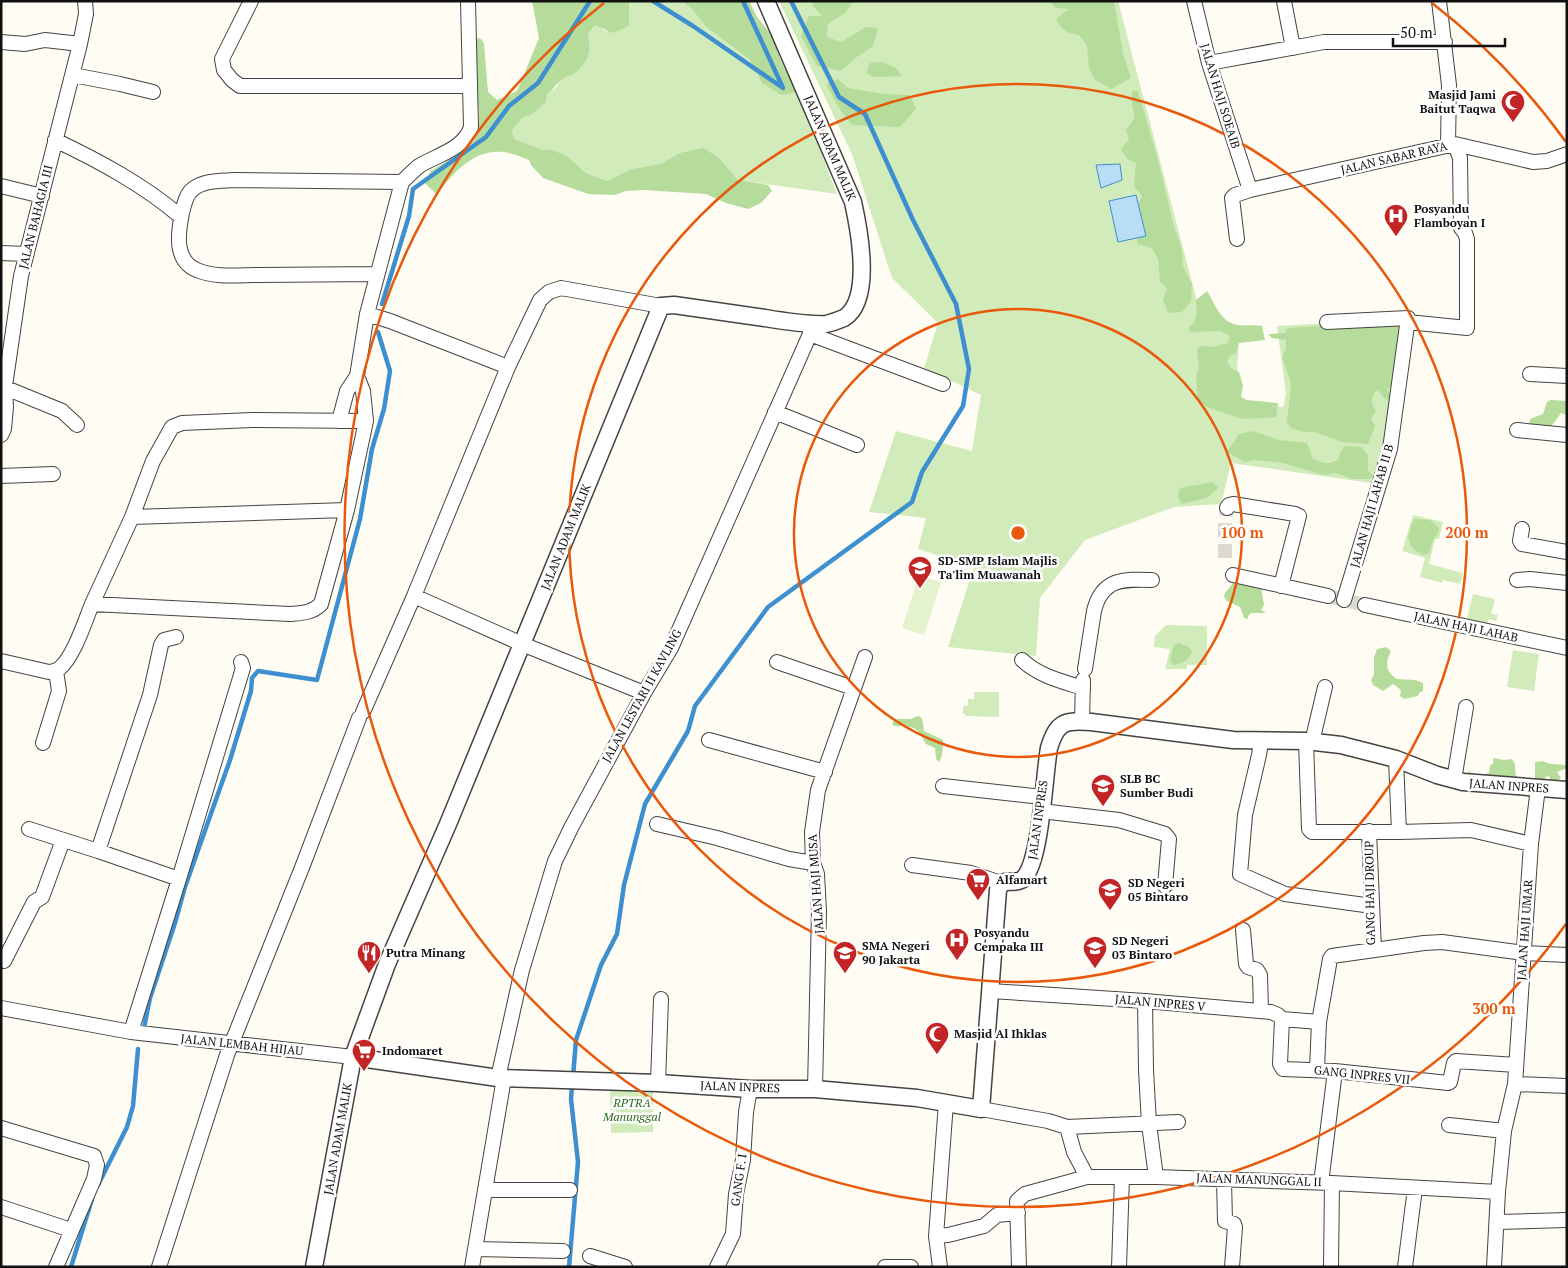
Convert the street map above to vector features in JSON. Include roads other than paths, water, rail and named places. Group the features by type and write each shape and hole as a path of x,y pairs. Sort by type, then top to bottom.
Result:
{"street":[{"name":"JALAN BAHAGIA III","path":"1,435 4,429 6,407 3,386 21,276 73,75 86,14 85,1"},
{"path":"251,1 222,59 224,70 240,86 470,86"},
{"path":"92,604 290,614 310,612 322,604 347,510 366,421 363,392 358,376 367,314 402,182 417,168 460,144 468,136 471,127 468,1"},
{"name":"JALAN ADAM MALIK","path":"314,1267 353,1057 387,964 448,824 661,306 674,305 785,321 810,328 844,318 857,302 860,287 859,230 853,202 766,1"},
{"name":"JALAN HAJI SOEAIB","path":"1194,1 1208,63 1250,190"},
{"path":"1284,1 1293,48"},
{"path":"1327,322 1408,320 1467,328 1467,240 1462,228 1460,158 1451,144 1445,42 1439,1"},
{"path":"1,42 25,44 45,40 80,44"},
{"path":"1208,63 1324,42 1445,42"},
{"path":"73,75 153,92"},
{"path":"55,140 88,155 140,186 163,201 181,217"},
{"name":"JALAN SABAR RAYA","path":"1250,190 1451,144 1532,162 1547,161 1567,154"},
{"path":"377,274 230,275 197,270 186,263 180,252 178,237 185,201 192,190 200,185 234,180 402,182"},
{"path":"1,186 42,196"},
{"path":"1238,239 1232,198 1250,190"},
{"path":"1,253 26,254"},
{"path":"160,1267 231,1044 361,715 414,596 508,367 540,300 549,292 560,288 661,306"},
{"path":"367,314 390,321 508,367"},
{"name":"JALAN HAJI LAHAB II B","path":"1344,600 1390,449 1408,320"},
{"path":"810,328 943,384"},
{"name":"JALAN LESTARI II KAVLING","path":"472,1267 486,1190 501,1078 522,970 555,861 644,693 671,648 810,328"},
{"path":"1530,374 1567,376"},
{"path":"339,421 346,391 358,376"},
{"path":"3,386 62,411 77,425"},
{"path":"775,412 857,445"},
{"path":"1,661 49,672 56,671 62,667 75,645 132,517 153,461 172,427 182,423 252,420 366,421"},
{"path":"1517,430 1567,435"},
{"path":"1,476 53,474"},
{"path":"1231,506 1299,516 1281,586"},
{"path":"132,517 347,510"},
{"path":"1522,528 1520,541 1522,544 1567,552"},
{"path":"1233,575 1328,596"},
{"path":"1082,721 1084,679 1097,601 1103,592 1116,582 1126,579 1152,580"},
{"path":"1516,580 1530,579 1567,583"},
{"path":"414,596 522,644 644,693"},
{"name":"JALAN HAJI LAHAB","path":"1364,606 1567,648"},
{"path":"98,851 150,695 161,645 164,640 176,637"},
{"name":"JALAN HAJI MUSA","path":"815,1089 819,912 817,874 813,863 812,832 818,790 865,657"},
{"path":"1022,660 1040,673 1084,679"},
{"path":"131,1032 232,708 243,668 241,662"},
{"path":"777,662 853,688"},
{"path":"43,743 59,691 56,671"},
{"path":"1325,687 1309,742 1310,832 1471,830 1531,844"},
{"path":"1454,780 1466,707"},
{"name":"JALAN INPRES","path":"1001,883 1004,881 1020,880 1030,868 1036,850 1049,748 1054,732 1063,724 1069,722 1082,721 1233,740 1341,744 1396,759 1454,780 1477,784 1567,790"},
{"path":"709,740 825,772"},
{"path":"1261,741 1244,815 1240,874 1285,894 1372,906"},
{"path":"1396,759 1399,832"},
{"path":"943,786 1119,820 1165,834 1170,839 1165,886"},
{"name":"JALAN HAJI UMAR","path":"1498,1192 1504,1132 1515,1084 1531,844 1538,788"},
{"path":"657,824 717,838 790,859 813,863"},
{"path":"29,830 98,851 178,879"},
{"name":"GANG HAJI DROUP","path":"1317,1070 1319,1022 1330,957 1374,950 1369,831"},
{"path":"2,964 34,902 42,898 63,840"},
{"path":"912,865 972,873 1001,883 998,894 981,1109 1048,1121 1068,1127 1178,1122"},
{"path":"1243,930 1246,964 1248,967 1257,970 1260,975 1261,1011"},
{"path":"1374,950 1442,942 1567,955"},
{"name":"JALAN INPRES V","path":"991,991 1146,1000 1261,1011 1278,1015 1282,1020"},
{"path":"658,1084 661,999"},
{"path":"1146,1000 1146,1070 1149,1124 1156,1177"},
{"name":"JALAN LEMBAH HIJAU","path":"1,1008 131,1032 353,1057"},
{"path":"1282,1020 1319,1022"},
{"name":"GANG INPRES VII","path":"1282,1020 1280,1064 1283,1069 1335,1071 1448,1083 1450,1082 1456,1061 1516,1064"},
{"name":"JALAN INPRES","path":"353,1057 501,1078 750,1089 815,1089 910,1097 981,1109"},
{"path":"1331,1267 1326,1183 1335,1071"},
{"path":"1515,1084 1567,1086"},
{"name":"GANG F. I","path":"716,1267 734,1234 736,1194 743,1160 746,1112 750,1089"},
{"path":"940,1267 936,1236 946,1103"},
{"path":"1449,1125 1504,1132"},
{"path":"1068,1127 1074,1152 1087,1177"},
{"path":"1,1128 94,1156 97,1165 94,1179 56,1267"},
{"name":"JALAN MANUNGGAL II","path":"1018,1213 1017,1200 1025,1194 1087,1177 1156,1177 1326,1183 1498,1192"},
{"path":"1119,1267 1122,1177"},
{"path":"1224,1180 1225,1222 1234,1224 1235,1227 1232,1267"},
{"path":"1405,1267 1415,1188"},
{"path":"486,1190 570,1190"},
{"path":"1494,1267 1498,1192"},
{"path":"1,1207 71,1230"},
{"path":"936,1236 984,1226 996,1215 1018,1213 1020,1267"},
{"path":"1497,1222 1567,1220"},
{"path":"476,1249 563,1251"},
{"path":"590,1256 625,1267"},
{"path":"885,1267 911,1267"}],"water":[{"path":"1120,164 1122,180 1101,188 1096,165"},
{"path":"1136,195 1146,236 1118,242 1109,201"}],"waterway":[{"path":"382,304 409,216 413,189 486,137 509,106 538,83 590,1"},
{"path":"653,1 783,88 743,1"},
{"path":"573,1077 576,1040 601,965 617,934 624,885 645,804 688,731 695,706 768,607 912,502 922,472 963,406 969,369 956,304 913,220 865,114 839,97 791,1"},
{"path":"144,1028 150,998 185,887 230,760 251,691 252,678 258,671 317,680 360,519 372,449 384,409 390,371 378,332"},
{"path":"98,1185 127,1127 133,1106 138,1049"},
{"path":"569,1267 578,1162 571,1099 572,1085"},
{"path":"71,1267 92,1199"}],"tunnel":[{"path":"1225,558 1227,508"},
{"path":"1328,596 1365,605"}],"place":[{"name":"Masjid Jami Baitut Taqwa","path":"1513,123"},
{"name":"Posyandu Flamboyan I","path":"1396,237"},
{"name":"SD-SMP Islam Majlis Ta'lim Muawanah","path":"920,589"},
{"name":"SLB BC Sumber Budi","path":"1103,807"},
{"name":"Alfamart","path":"978,901"},
{"name":"SD Negeri 05 Bintaro","path":"1110,911"},
{"name":"Posyandu Cempaka III","path":"957,961"},
{"name":"SD Negeri 03 Bintaro","path":"1095,969"},
{"name":"Putra Minang","path":"369,974"},
{"name":"SMA Negeri 90 Jakarta","path":"845,974"},
{"name":"Masjid Al Ihklas","path":"937,1055"},
{"name":"Indomaret","path":"364,1072"}],"park label":[{"name":"RPTRA Manunggal","path":"632,1110"}]}
